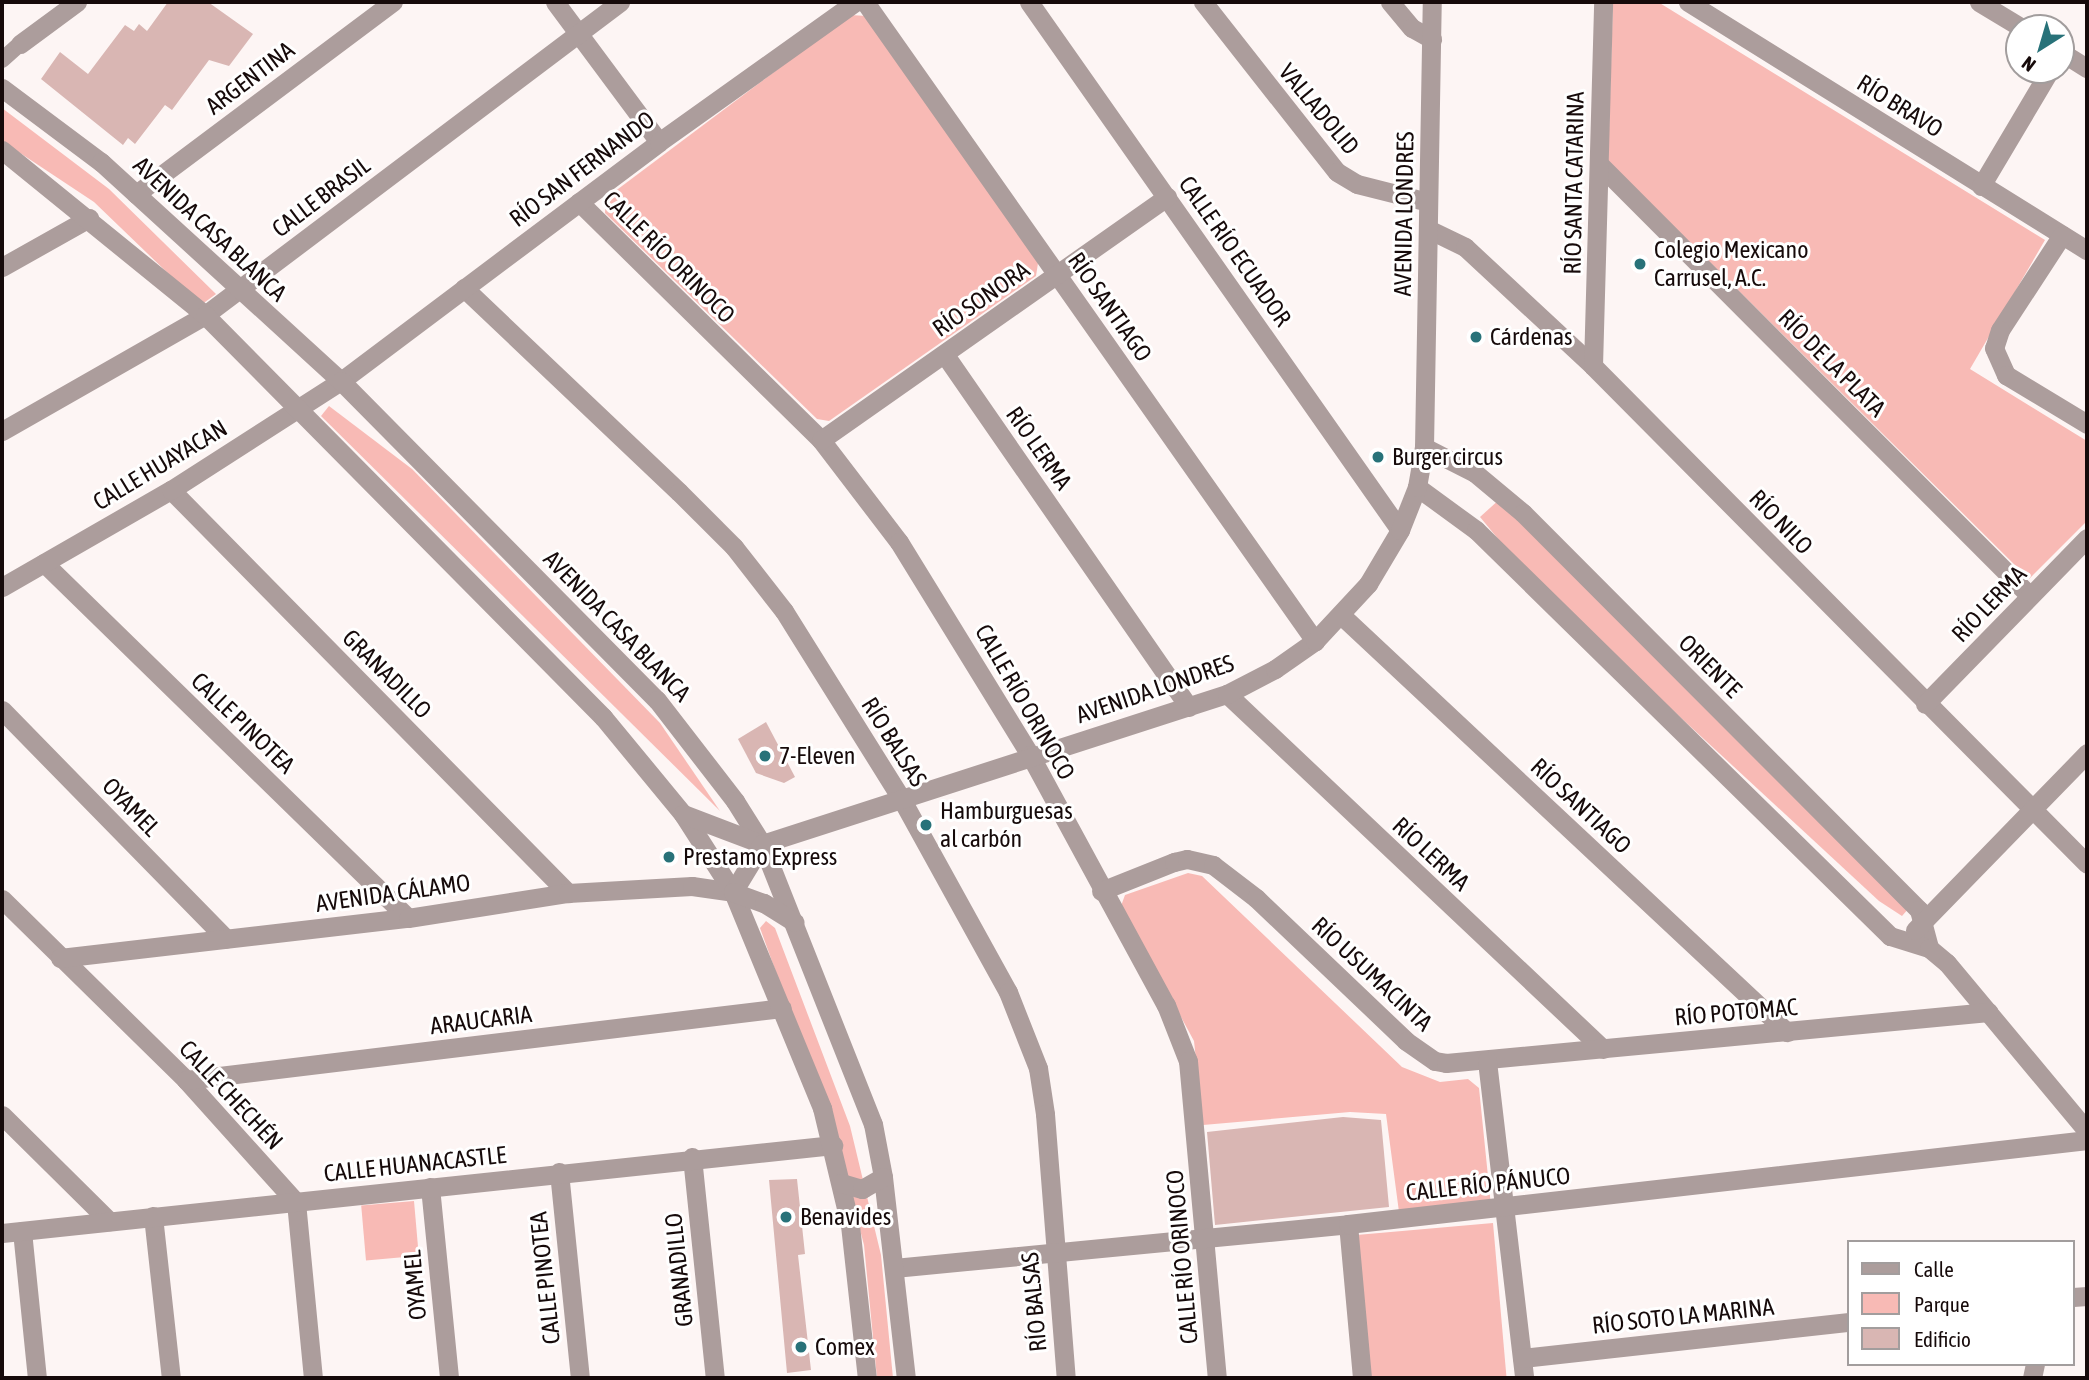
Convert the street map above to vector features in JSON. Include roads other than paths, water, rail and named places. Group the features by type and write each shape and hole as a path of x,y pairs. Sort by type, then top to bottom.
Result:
{"street":[{"path":"2,60 77,2"},
{"path":"359,2 371,18"},
{"name":"ARGENTINA","path":"136,194 393,2"},
{"path":"555,2 659,142"},
{"name":"CALLE BRASIL","path":"2,431 205,315 620,2"},
{"name":"RÍO SAN FERNANDO","path":"341,382 659,142 855,2"},
{"name":"RÍO SANTIAGO","path":"865,2 1315,640"},
{"name":"CALLE RÍO ECUADOR","path":"1029,2 1400,530"},
{"name":"VALLADOLID","path":"1203,2 1337,172 1357,184 1428,202"},
{"path":"1390,2 1412,27 1432,39"},
{"name":"AVENIDA LONDRES","path":"762,844 902,800 1030,755 1227,694 1275,669 1315,640 1368,584 1400,530 1417,487 1424,447 1432,2"},
{"name":"RÍO SANTA CATARINA","path":"1593,366 1603,2"},
{"name":"RÍO BRAVO","path":"1688,2 2087,250"},
{"path":"1979,2 2005,18"},
{"path":"1981,186 2042,84"},
{"name":"AVENIDA CASA BLANCA","path":"2,88 62,131 136,194 341,382 657,701 697,748 762,844 864,1097 883,1177 906,1378"},
{"path":"2,150 89,218 205,315 594,708 683,814 733,892 782,1008 833,1145 857,1270 867,1378"},
{"name":"RÍO DE LA PLATA","path":"1599,164 2030,596"},
{"name":"RÍO SONORA","path":"821,440 1167,197"},
{"name":"CALLE RÍO ORINOCO","path":"579,202 821,440 899,542 1030,755 1186,1050 1217,1378"},
{"path":"2,267 89,218"},
{"name":"RÍO NILO","path":"1428,229 1465,247 1593,366 2030,810 2087,864"},
{"path":"2062,235 1997,339 1996,359 2014,381 2087,424"},
{"name":"RÍO BALSAS","path":"464,288 734,548 784,611 902,800 1027,1034 1045,1114 1066,1378"},
{"name":"RÍO LERMA","path":"945,355 1189,707"},
{"name":"CALLE HUAYACAN","path":"2,587 171,490 341,382"},
{"name":"ORIENTE","path":"1424,447 1475,472 1523,513 1919,910 1929,948"},
{"path":"1417,487 1476,530 1902,943 1929,948 1989,1012 2087,1131"},
{"name":"GRANADILLO","path":"171,490 568,893"},
{"name":"RÍO LERMA","path":"1926,704 2087,538"},
{"name":"CALLE PINOTEA","path":"44,563 408,918"},
{"name":"RÍO SANTIAGO","path":"1341,615 1787,1032"},
{"name":"RÍO LERMA","path":"1227,694 1603,1049"},
{"name":"OYAMEL","path":"2,710 226,939"},
{"path":"1902,943 2087,752"},
{"path":"683,814 762,844 733,892"},
{"name":"RÍO USUMACINTA","path":"1101,891 1174,862 1187,859 1213,865 1256,898 1420,1053 1446,1063 1487,1061"},
{"name":"AVENIDA CÁLAMO","path":"60,958 408,918 568,893 692,886 733,892 764,903 794,922"},
{"name":"CALLE CHECHÉN","path":"2,899 186,1080 296,1202"},
{"name":"ARAUCARIA","path":"186,1080 782,1008"},
{"name":"RÍO POTOMAC","path":"1487,1061 1989,1012"},
{"path":"1487,1061 1507,1207 1524,1378"},
{"path":"2,1115 109,1221"},
{"name":"CALLE RÍO PÁNUCO","path":"894,1268 1349,1224 2087,1140"},
{"name":"CALLE HUANACASTLE","path":"2,1233 692,1157 833,1145"},
{"name":"GRANADILLO","path":"692,1157 715,1378"},
{"name":"CALLE PINOTEA","path":"559,1172 580,1378"},
{"path":"841,1183 862,1189 883,1177"},
{"name":"OYAMEL","path":"430,1187 449,1378"},
{"path":"296,1202 313,1378"},
{"path":"153,1216 171,1378"},
{"path":"1349,1224 1362,1378"},
{"path":"22,1231 37,1378"},
{"name":"RÍO SOTO LA MARINA","path":"1522,1358 1848,1322"}],"place":[{"name":"Colegio Mexicano Carrusel, A.C.","path":"1640,264"},
{"name":"Cárdenas","path":"1476,337"},
{"name":"Burger circus","path":"1378,457"},
{"name":"7-Eleven","path":"765,756"},
{"name":"Hamburguesas al carbón","path":"926,825"},
{"name":"Prestamo Express","path":"669,857"},
{"name":"Benavides","path":"786,1217"},
{"name":"Comex","path":"801,1347"}]}
